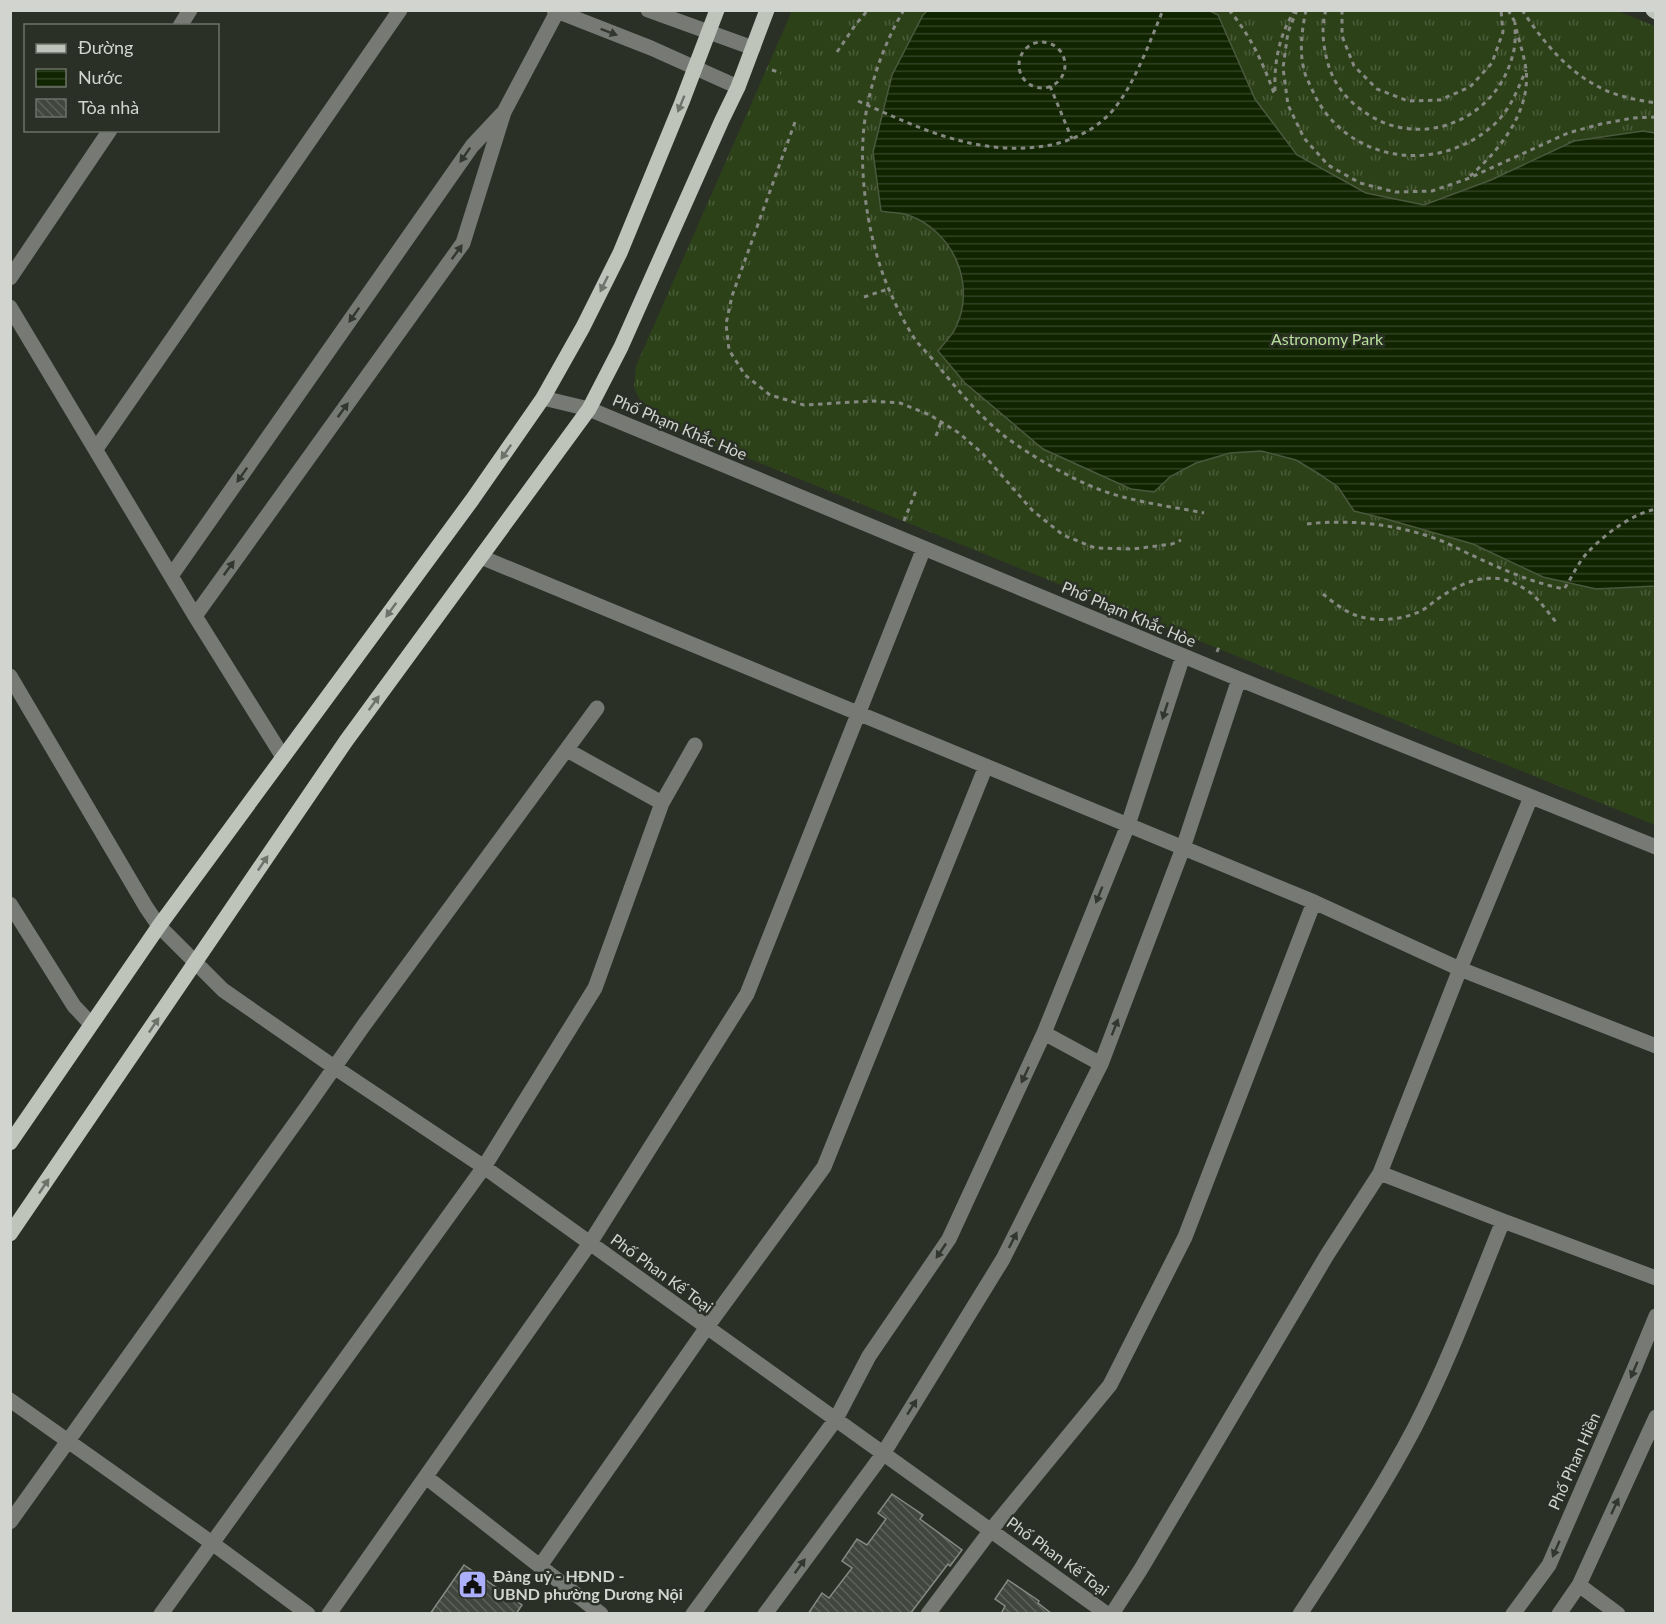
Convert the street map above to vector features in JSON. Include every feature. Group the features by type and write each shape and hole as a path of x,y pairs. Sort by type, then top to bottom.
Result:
{"main road":[{"path":"10,1143 159,926 472,500 543,398 583,327 620,253 717,10"},
{"path":"10,1234 346,741 589,409 621,347 738,87 767,10"}],"street":[{"path":"181,24 190,10"},
{"path":"96,449 400,10"},
{"path":"648,10 753,48"},
{"path":"195,616 463,243 504,112 556,11 651,48 738,87"},
{"path":"171,576 472,146 504,112"},
{"path":"10,278 109,132"},
{"path":"10,307 195,616 283,757"},
{"name":"Phố Phạm Khắc Hòe","path":"543,398 589,409 1239,679 1656,847"},
{"path":"329,1614 590,1243 747,994 924,548"},
{"path":"481,557 1314,902 1460,969 1656,1046"},
{"path":"693,1614 836,1419 869,1356 949,1239 1044,1033 1128,825 1183,656"},
{"name":"Phố Phan Kế Toại","path":"10,676 146,907 159,926 223,990 484,1167 1109,1614"},
{"path":"765,1614 883,1454 1003,1259 1101,1064 1183,848 1239,679"},
{"path":"10,1522 334,1067 597,708"},
{"path":"161,1614 484,1167 595,988 662,803 695,745"},
{"path":"567,750 662,803"},
{"path":"540,1566 824,1167 986,766"},
{"path":"1109,1614 1141,1569 1327,1255 1380,1173 1531,797"},
{"path":"928,1614 991,1530 1110,1385 1185,1237 1314,902"},
{"path":"10,904 74,1006 92,1024"},
{"path":"1044,1033 1101,1064"},
{"path":"1380,1173 1656,1278"},
{"path":"1300,1614 1362,1519 1414,1427 1450,1351 1503,1221"},
{"name":"Phố Phan Hiền","path":"1513,1614 1549,1565 1656,1316"},
{"path":"10,1400 308,1614"},
{"path":"1559,1614 1579,1585 1656,1417"},
{"path":"426,1477 601,1614"},
{"path":"1579,1585 1618,1614"}],"path":[{"path":"837,52 868,10"},
{"path":"904,10 883,51 868,106 863,138 863,161 867,212 875,247 889,289 918,342 961,394 1007,437 1070,475 1098,489 1126,498 1204,513"},
{"path":"858,101 931,132 975,144 1004,148 1039,147 1072,139 1091,129 1115,108 1131,82 1163,10"},
{"path":"1229,10 1260,56 1275,96 1275,70 1279,45 1288,20 1296,10"},
{"path":"1296,10 1288,32 1283,69 1288,105 1304,138 1328,165 1360,183 1395,192 1432,191 1467,179 1568,133 1633,118 1656,117"},
{"path":"1306,10 1301,36 1304,69 1316,100 1337,127 1365,145 1397,155 1431,155 1464,146 1492,127 1513,101 1526,70"},
{"path":"1326,10 1323,44 1330,73 1347,99 1371,117 1399,128 1430,130 1459,122 1484,105 1503,81 1514,53 1515,22"},
{"path":"1342,10 1341,36 1354,66 1377,89 1408,101 1440,100 1470,87 1492,63 1503,32 1502,10"},
{"path":"1467,179 1498,149 1509,132 1525,94 1526,70 1515,22 1508,10"},
{"path":"1522,10 1547,45 1569,67 1597,86 1627,98 1656,103"},
{"path":"1046,42 1053,45 1063,55 1065,63 1062,77 1050,86 1035,87 1023,78 1019,63 1025,49 1031,45 1046,42"},
{"path":"772,70 781,73"},
{"path":"1050,86 1072,139"},
{"path":"795,122 732,296 726,324 729,350 745,375 770,395 804,405 871,401 900,403 930,415 959,433 983,454 1032,510 1063,535 1095,548 1132,549 1172,544 1181,540"},
{"path":"864,297 889,289"},
{"path":"936,436 941,422"},
{"path":"897,537 917,488"},
{"path":"1307,524 1332,521 1358,522 1417,533 1441,541 1530,580 1564,589 1586,554 1614,528 1656,509"},
{"path":"1323,594 1339,607 1357,616 1376,619 1399,618 1421,611 1461,584 1477,578 1494,578 1513,582 1529,592 1556,622"}],"green space":[{"name":"Astronomy Park","path":"1615,10 1655,26 1655,825 678,430 644,409 634,387 636,366 792,11"}],"water":[{"path":"927,11 1210,11 1218,15 1255,99 1297,155 1366,193 1424,205 1491,180 1574,141 1643,131 1655,133 1655,586 1596,589 1543,577 1473,544 1354,511 1338,487 1319,474 1296,460 1261,451 1230,453 1196,463 1171,476 1154,492 1131,489 1043,449 965,383 938,351 955,329 961,312 963,295 962,278 949,247 924,223 905,214 881,211 873,152 892,75"}],"building":[{"path":"892,1494 923,1515 920,1519 962,1550 950,1566 948,1564 910,1614 808,1614 822,1593 829,1598 852,1568 842,1561 857,1539 867,1545 886,1519 878,1513"},
{"name":"Đảng uỷ - HĐND - UBND phường Dương Nội","path":"464,1565 522,1605 516,1614 430,1614"},
{"path":"1008,1580 1039,1601 1038,1603 1052,1614 1001,1614 1005,1606 995,1599"}],"place":[{"name":"Đảng uỷ - HĐND - UBND phường Dương Nội","path":"472,1585"}]}
